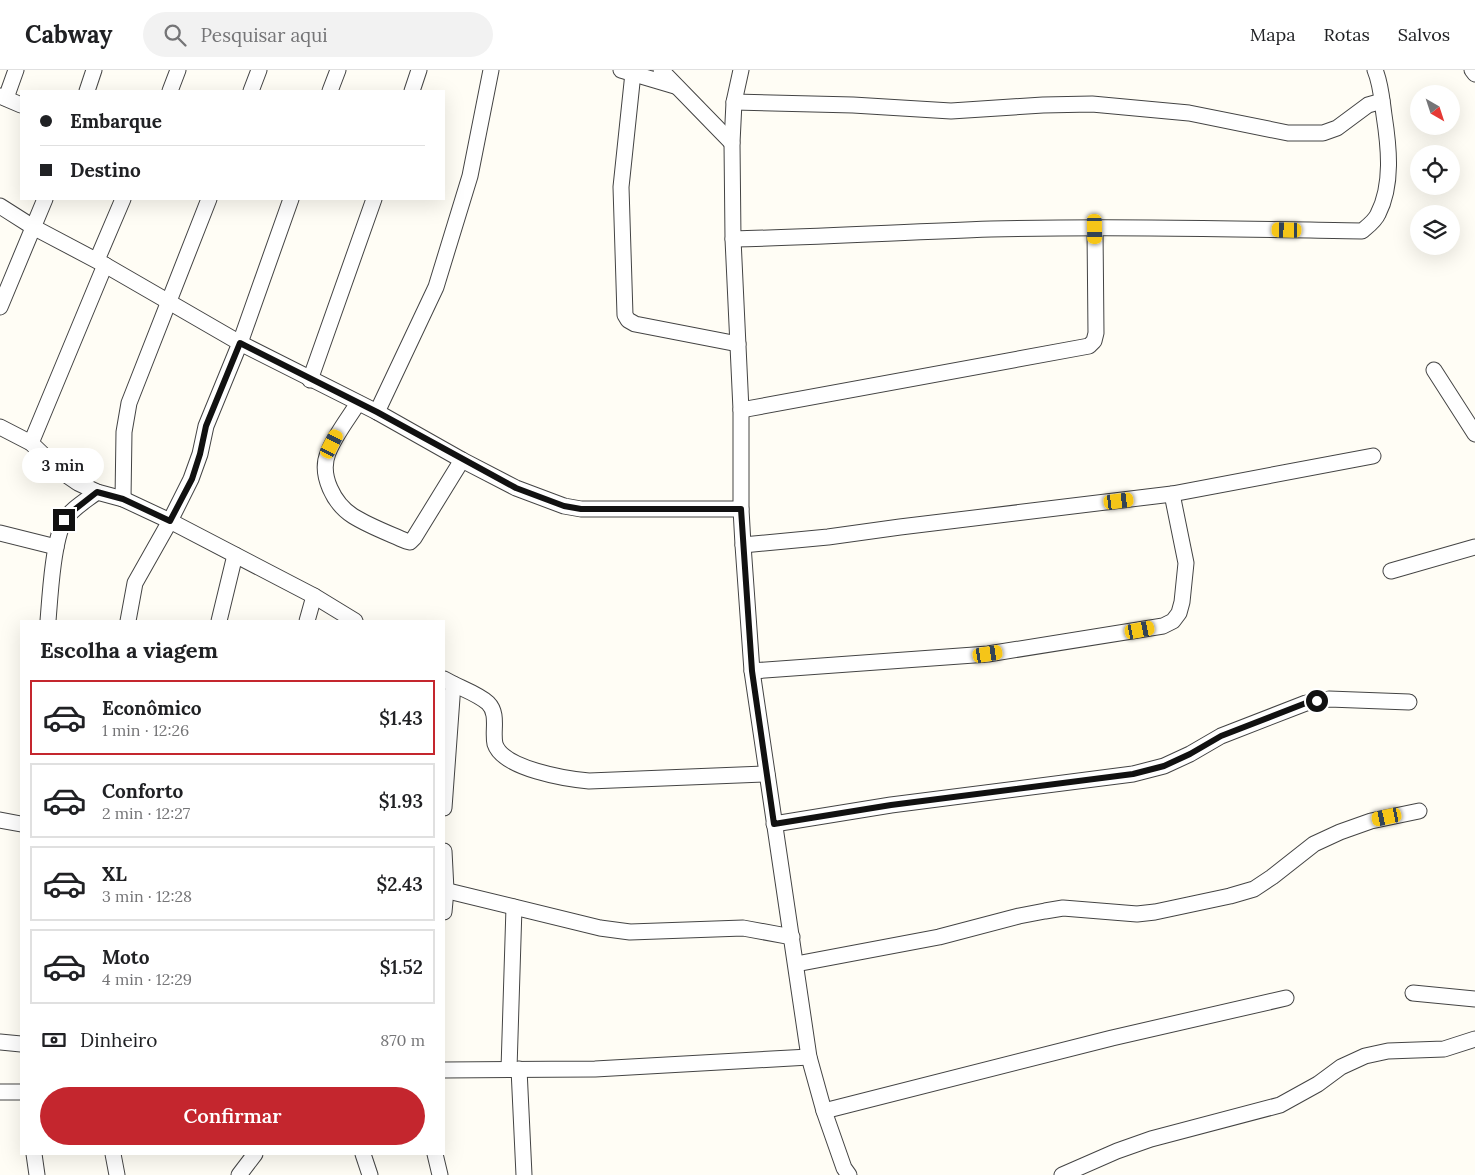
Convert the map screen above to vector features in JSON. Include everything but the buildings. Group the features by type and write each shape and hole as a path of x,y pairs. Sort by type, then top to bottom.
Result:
{"street":[{"path":"16,70 3,97 20,105"},
{"path":"87,90 94,70"},
{"path":"170,90 178,70"},
{"path":"251,90 259,70"},
{"path":"330,90 338,70"},
{"path":"412,90 419,70"},
{"path":"377,412 436,287 470,176 491,70"},
{"path":"661,70 732,143"},
{"path":"741,70 734,102 732,143 733,239 741,410 741,509 752,671 809,1056 824,1111 846,1173"},
{"path":"733,239 826,237 992,229 1173,228 1362,231 1378,215 1389,169 1389,148 1375,70"},
{"path":"1472,70 1475,74"},
{"path":"676,86 627,72 621,187 625,315 628,320 635,324 738,344"},
{"path":"734,102 853,105 950,111 1092,104 1189,113 1288,133 1323,133 1337,128 1368,105 1382,101"},
{"path":"0,308 45,200"},
{"path":"31,443 101,263 123,200"},
{"path":"123,499 124,432 129,403 209,200"},
{"path":"128,620 134,583 192,479 206,426 240,343 291,200"},
{"path":"310,380 374,200"},
{"path":"0,206 32,228 170,301 240,343 310,380 377,412 516,488 564,506 581,509 741,509"},
{"path":"741,410 1089,346 1094,341 1096,333 1095,229"},
{"path":"1434,370 1475,434"},
{"path":"358,403 336,436 324,465 330,489 342,507 353,516 406,542 410,542 462,460"},
{"path":"0,427 31,443 59,470 78,483 97,492 123,499 170,521 314,596 353,620"},
{"path":"743,545 828,537 1172,494 1373,456"},
{"path":"48,620 56,548 64,520 97,492"},
{"path":"752,671 988,654 1163,626 1173,621 1179,613 1186,563 1172,494"},
{"path":"0,532 56,548"},
{"path":"1391,571 1475,547"},
{"path":"219,620 235,555"},
{"path":"307,620 314,596"},
{"path":"445,776 448,682 488,704 495,720 495,744 504,756 534,770 571,780 589,781 767,774"},
{"path":"774,824 900,804 1133,774 1164,766 1221,736 1306,703 1329,699 1409,702"},
{"path":"796,964 939,938 1019,916 1064,908 1137,914 1230,896 1254,889 1314,844 1340,832 1371,820 1418,810"},
{"path":"0,820 20,824"},
{"path":"445,890 600,928 630,932 743,928 792,937"},
{"path":"514,907 514,1069 524,1175"},
{"path":"1413,993 1475,999"},
{"path":"824,1111 1112,1038 1286,998"},
{"path":"1062,1175 1117,1151 1151,1139 1280,1105 1318,1084 1341,1067 1365,1056 1388,1051 1444,1049 1475,1039"},
{"path":"0,1042 20,1044"},
{"path":"445,1070 595,1069 809,1056"},
{"path":"0,1092 20,1092"},
{"path":"34,1155 37,1175"},
{"path":"113,1155 117,1175"},
{"path":"238,1175 254,1155"},
{"path":"363,1155 370,1175"},
{"path":"435,1155 440,1175"}],"route":[{"path":"64,520 97,492 123,499 170,521 192,479 206,426 240,343 310,380 377,412 516,488 545,500 581,509 741,509 752,671 774,824 1005,789 1133,774 1164,766 1221,736 1306,703 1317,701"}]}
